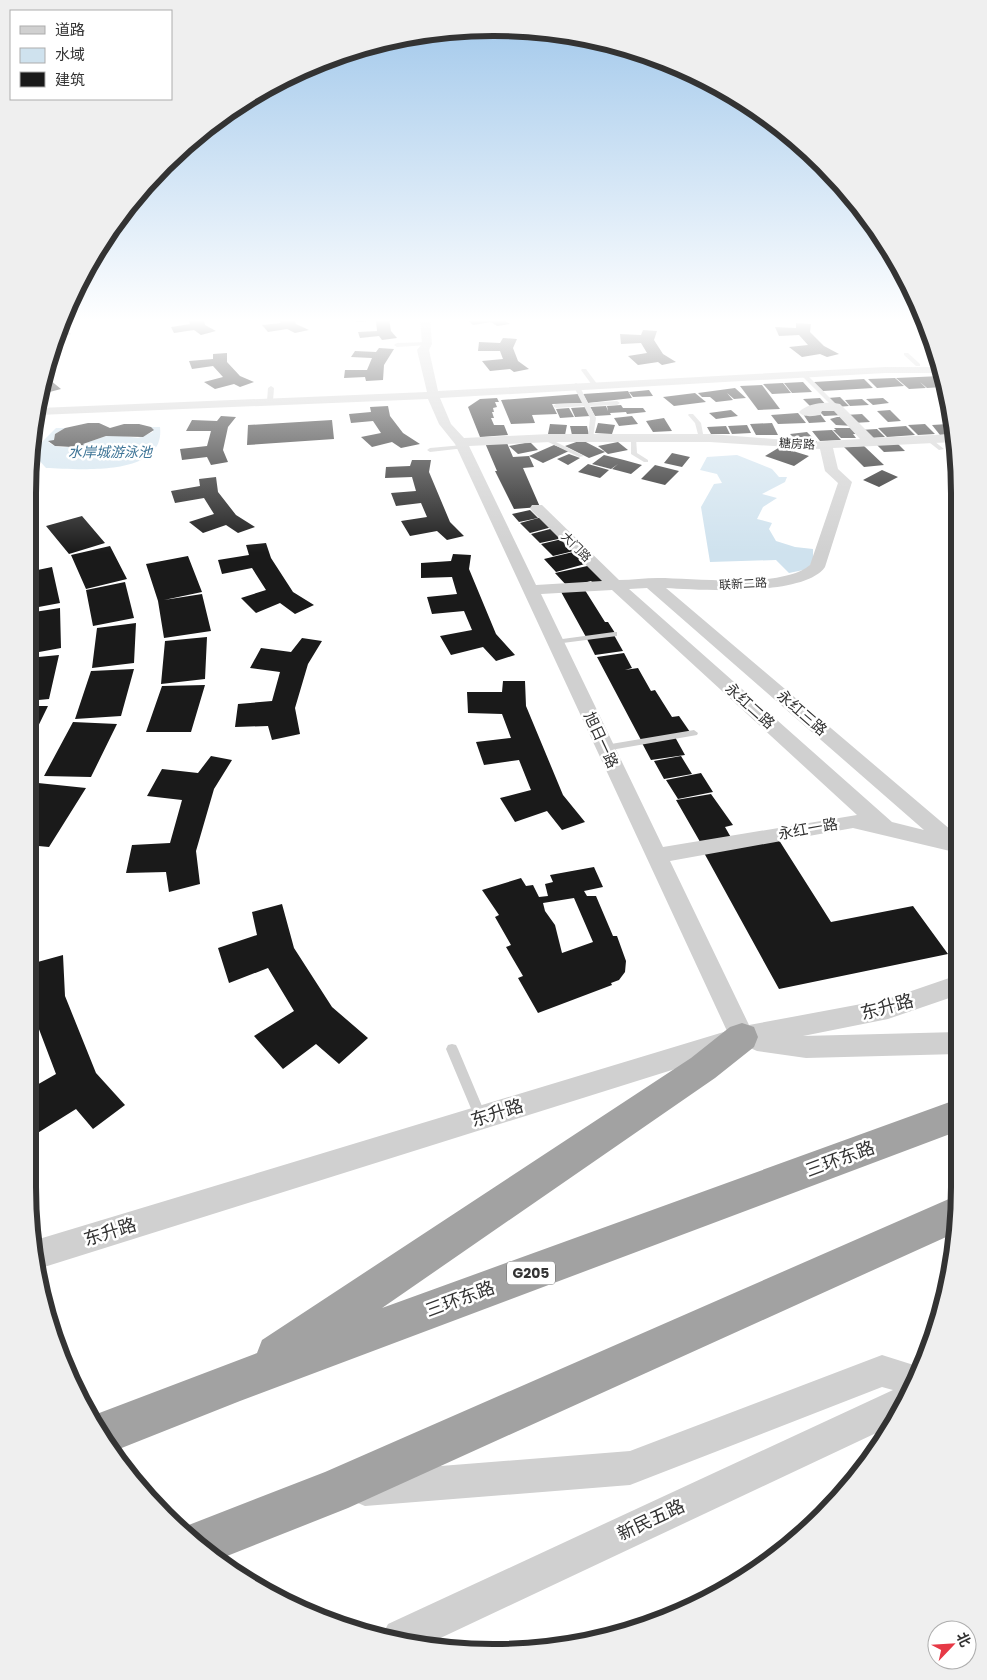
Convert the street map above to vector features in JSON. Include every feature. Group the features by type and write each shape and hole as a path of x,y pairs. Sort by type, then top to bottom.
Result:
{"highway":[{"path":"240,1380 703,1068 742,1038"},
{"name":"三环东路","path":"108,1432 240,1380 951,1118"},
{"path":"205,1541 332,1492 950,1217"}],"street":[{"path":"44,412 356,396"},
{"name":"旭日一路","path":"440,396 451,436 462,445 742,1038"},
{"name":"旭日一路","path":"442,396 455,414 465,435 462,445"},
{"path":"805,412 816,412 813,408 838,409 870,441"},
{"name":"糖房路","path":"462,445 544,438 592,437 702,438 792,446 947,438"},
{"name":"联新二路","path":"531,590 615,585 718,586 776,583 816,569 845,482 832,471 826,445"},
{"name":"大门路","path":"537,508 615,585"},
{"name":"永红三路","path":"651,584 951,840"},
{"name":"永红二路","path":"615,585 885,828"},
{"name":"永红一路","path":"656,856 853,821 951,843"},
{"name":"东升路","path":"41,1253 742,1038 888,1009 951,988"},
{"path":"742,1038 806,1047 951,1043"},
{"path":"332,1492 630,1468 882,1371 908,1379"},
{"name":"新民五路","path":"405,1635 894,1407"}],"lane":[{"path":"270,396 270,401"},
{"path":"582,396 593,418 592,437"},
{"path":"825,396 838,409"},
{"path":"556,406 617,403"},
{"path":"691,415 698,424 702,438"},
{"path":"544,438 581,456"},
{"path":"633,438 634,454 646,461"},
{"path":"927,438 941,449"},
{"path":"430,450 462,445"},
{"path":"556,642 614,634"},
{"path":"605,748 694,732"},
{"path":"452,1048 481,1118"}],"water":[{"name":"水岸城游泳池","path":"151,427 160,427 158,443 149,455 135,463 98,469 60,469 46,468 38,459 39,445 56,428 65,428 55,434 54,440 48,442 52,445 65,447 84,445 106,436 116,435 138,438 153,432"},
{"path":"737,455 772,469 779,477 787,477 785,482 762,494 777,498 763,507 757,519 772,523 769,529 776,541 795,547 813,549 813,560 808,569 789,573 776,560 710,562 701,507 714,484 722,483 717,474 700,470 707,457"}],"building":[{"path":"579,396 583,403 552,404 557,414 532,415 535,423 511,424 501,400"},
{"path":"584,396 631,396 632,398 588,403"},
{"path":"699,396 706,402 674,406 663,397"},
{"path":"730,396 733,400 716,402 710,397 702,397"},
{"path":"731,396 746,398 734,399"},
{"path":"748,396 771,396 780,409 758,410"},
{"path":"840,397 849,406 836,407 828,398"},
{"path":"497,398 499,402 495,402 497,407 493,408 494,418 491,418 494,425 504,425 508,435 480,437 468,407 480,399"},
{"path":"820,398 827,406 811,407 803,399"},
{"path":"883,398 889,403 873,405 866,399"},
{"path":"862,399 869,405 850,406 845,400"},
{"path":"621,405 623,408 643,408 646,412 610,413 611,415 595,416 590,407 606,406 608,411 607,406"},
{"path":"388,406 390,416 403,433 420,444 401,448 392,442 372,447 361,437 381,433 373,421 351,423 349,414 371,412 370,407"},
{"path":"586,407 590,416 575,417 571,408"},
{"path":"569,408 574,417 560,418 556,409"},
{"path":"837,408 843,415 824,416 817,409"},
{"path":"731,410 738,416 716,419 709,413"},
{"path":"890,410 901,421 888,422 877,411"},
{"path":"798,413 806,423 778,424 771,415"},
{"path":"803,414 820,414 826,422 809,423"},
{"path":"862,414 870,422 853,423 845,415"},
{"path":"221,416 236,417 228,427 223,450 228,462 211,465 207,457 182,460 180,449 207,446 211,431 186,431 192,420 217,421"},
{"path":"632,416 638,424 619,426 614,418"},
{"path":"845,417 854,426 836,425 830,419"},
{"path":"664,418 672,431 653,432 646,421"},
{"path":"332,420 334,439 247,445 248,425"},
{"path":"88,423 99,423 110,428 124,424 139,424 151,427 154,430 143,437 106,436 84,445 72,447 55,446 48,441 54,440 55,434 65,428"},
{"path":"598,423 615,425 612,434 595,433"},
{"path":"772,423 778,435 756,435 750,424"},
{"path":"550,424 567,425 565,435 548,434"},
{"path":"925,424 935,434 918,435 908,425"},
{"path":"945,424 947,434 940,435 932,425"},
{"path":"747,425 751,433 732,434 728,426"},
{"path":"570,426 587,426 589,435 572,435"},
{"path":"726,426 730,434 711,434 707,427"},
{"path":"906,426 915,435 887,437 878,428"},
{"path":"834,428 851,428 856,434 853,434 856,438 841,438 833,430 836,430"},
{"path":"877,429 885,437 868,438 860,430"},
{"path":"832,430 841,440 820,441 812,431"},
{"path":"807,432 818,443 801,445 790,434"},
{"path":"582,440 605,452 589,458 565,446"},
{"path":"530,442 538,450 518,454 509,446"},
{"path":"618,442 628,450 608,454 598,446"},
{"path":"485,443 507,443 513,457 529,456 534,467 523,468 540,507 514,509 495,471 497,471"},
{"path":"897,443 905,451 884,452 877,445"},
{"path":"554,445 569,451 543,463 529,456"},
{"path":"864,446 884,465 864,467 844,447"},
{"path":"780,447 809,456 794,466 765,456"},
{"path":"672,453 690,457 682,467 664,463"},
{"path":"569,454 580,458 568,465 557,459"},
{"path":"604,455 642,465 631,474 612,469 618,464 611,469 592,464"},
{"path":"412,460 431,460 429,472 450,522 464,536 447,540 437,531 410,536 401,521 427,517 421,503 396,506 391,493 416,491 412,477 385,478 386,467 410,466"},
{"path":"588,464 609,470 600,478 578,472"},
{"path":"655,465 679,471 665,485 641,479"},
{"path":"882,470 898,477 879,487 863,480"},
{"path":"216,477 218,492 236,515 255,527 238,533 226,525 203,533 189,522 214,514 204,498 175,503 171,491 200,486 199,479"},
{"path":"530,510 538,518 519,522 512,514"},
{"path":"82,516 105,543 69,554 46,526"},
{"path":"542,517 552,527 530,533 520,523"},
{"path":"554,528 563,538 540,543 531,534"},
{"path":"562,539 578,550 553,556 541,544"},
{"path":"266,543 271,558 293,592 314,605 295,614 280,603 256,613 241,598 266,590 252,568 222,574 218,560 249,555 246,545"},
{"path":"110,546 127,579 86,589 71,555"},
{"path":"573,552 585,564 556,572 544,559"},
{"path":"453,554 471,555 469,569 496,634 515,655 496,661 483,647 451,655 440,636 472,630 464,611 432,614 427,597 457,594 452,577 421,578 421,563 451,561"},
{"path":"188,556 202,592 164,600 202,594 211,631 164,638 158,601 146,564"},
{"path":"592,565 609,582 595,585 591,581 568,587 555,573"},
{"path":"52,567 60,603 36,608 36,570"},
{"path":"125,582 134,618 93,626 86,590"},
{"path":"583,587 605,622 608,622 615,633 586,637 560,590"},
{"path":"60,608 61,648 36,653 36,612"},
{"path":"136,623 134,663 92,668 97,628"},
{"path":"614,635 623,651 595,655 587,639"},
{"path":"207,637 205,679 161,684 165,641"},
{"path":"302,638 322,641 308,664 295,708 300,734 272,740 268,726 235,727 238,704 272,701 280,672 250,668 261,648 291,652"},
{"path":"624,653 632,668 625,670 638,668 651,691 655,690 672,717 679,716 690,732 641,740 597,657"},
{"path":"59,655 49,699 36,700 36,657"},
{"path":"134,669 121,716 75,719 91,671"},
{"path":"503,681 525,681 526,706 563,795 585,822 562,830 547,811 515,822 500,798 531,790 519,760 484,765 476,742 511,738 502,714 468,713 467,692 502,692"},
{"path":"205,685 191,732 146,732 162,686"},
{"path":"36,706 48,706 36,731"},
{"path":"73,722 117,724 91,777 44,776"},
{"path":"675,737 685,755 651,760 642,743"},
{"path":"211,756 232,760 214,789 196,851 200,884 169,892 166,872 126,873 132,845 170,843 182,800 147,796 162,769 198,773"},
{"path":"681,756 692,774 664,779 654,761"},
{"path":"701,773 713,792 678,799 666,780"},
{"path":"38,783 86,788 49,847 36,846 36,786"},
{"path":"711,794 733,825 725,827 733,841 703,847 676,800"},
{"path":"777,837 831,922 913,906 948,954 779,989 703,851"},
{"path":"594,867 603,887 584,891 587,896 596,896 613,936 617,936 626,961 625,972 619,980 611,983 612,985 538,1013 518,978 523,976 506,947 511,945 495,917 499,915 482,890 521,878 526,886 533,885 539,897 548,896 545,884 553,882 550,875","holes":["574,898 593,942 562,953 555,925 545,911 543,903"]},
{"path":"282,904 294,948 332,1007 368,1038 339,1064 316,1044 283,1069 254,1036 294,1011 268,968 229,983 218,948 257,935 252,912"},
{"path":"63,955 65,996 96,1073 125,1105 93,1129 76,1109 36,1134 36,1085 56,1074 36,1024 36,962"}]}
